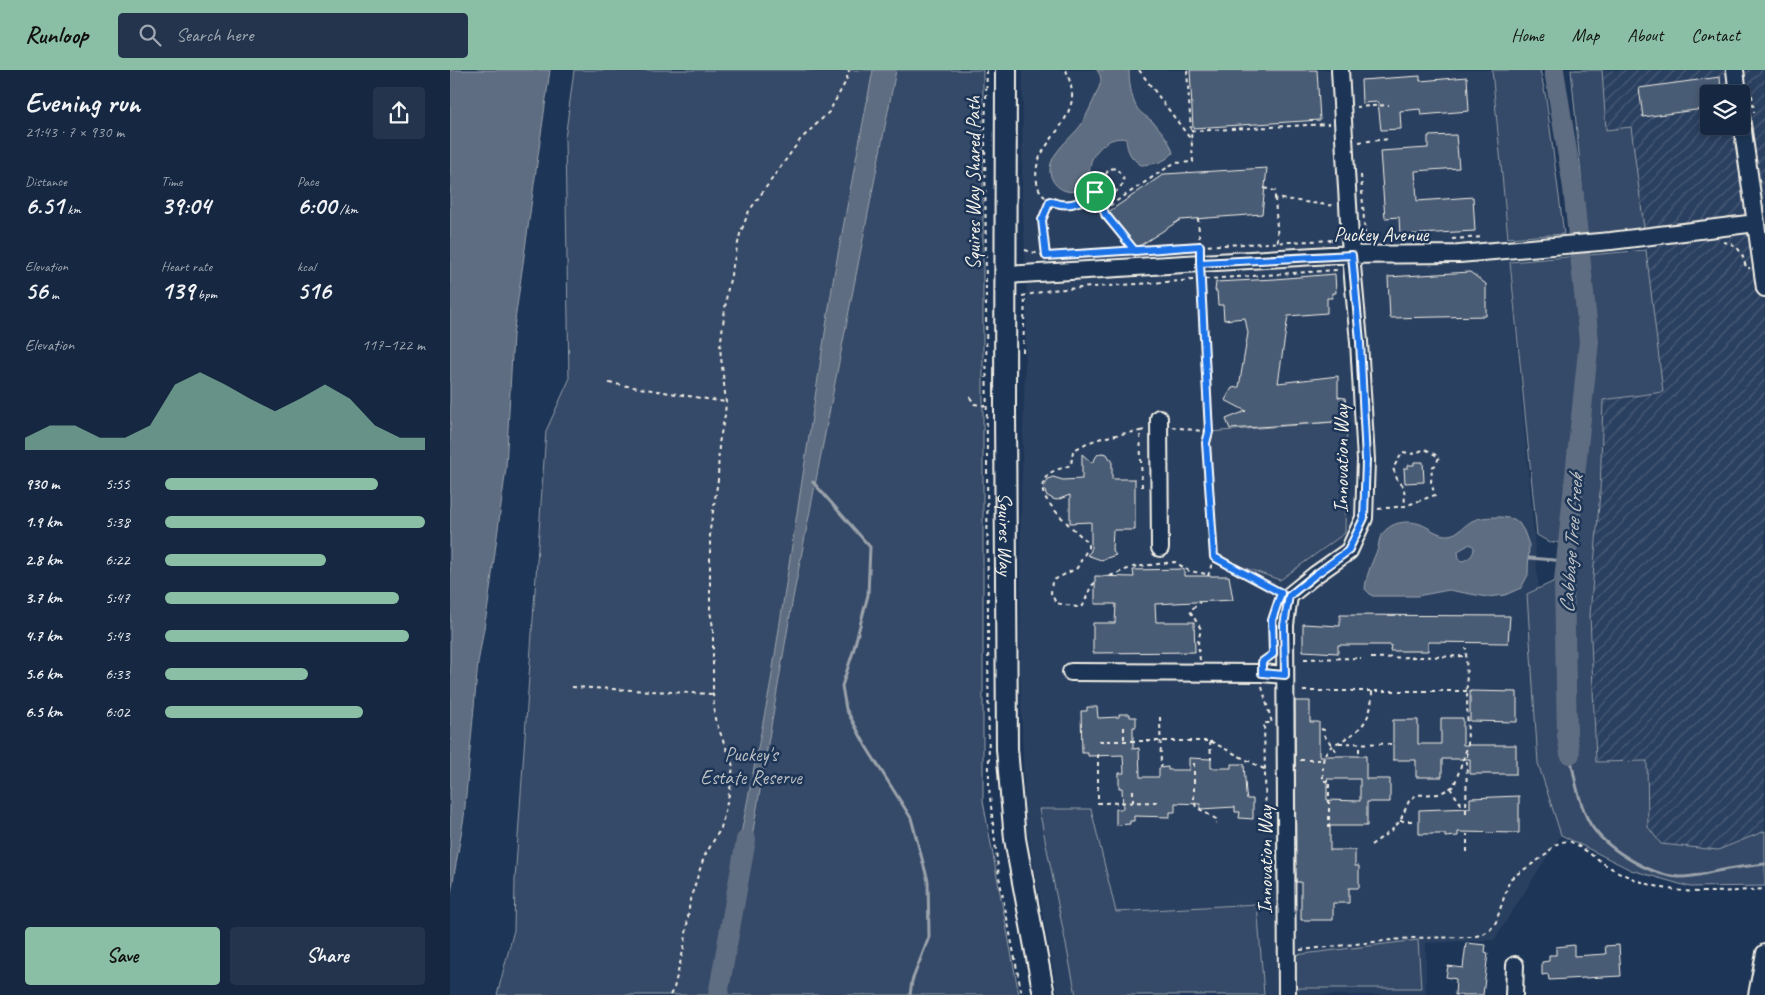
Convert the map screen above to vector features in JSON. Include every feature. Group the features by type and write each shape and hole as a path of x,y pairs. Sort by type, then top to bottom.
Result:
{"main road":[{"name":"Squires Way","path":"1006,70 1005,407 1008,749 1015,839 1044,995"}],"street":[{"name":"Innovation Way","path":"1287,995 1284,625 1289,596 1348,551 1364,518 1366,460 1360,342 1352,255 1340,70"},
{"path":"1735,70 1737,85"},
{"path":"1744,135 1765,288"},
{"name":"Puckey Avenue","path":"1006,275 1201,271 1352,255 1438,255 1512,250 1611,241 1756,223"},
{"path":"1159,418 1160,548"},
{"path":"1071,672 1200,672 1285,675"},
{"path":"1757,995 1765,953"},
{"path":"1514,995 1515,964"}],"path":[{"path":"670,995 674,988 685,943 690,900 704,857 721,828 733,766 715,719 713,627 710,611 710,530 718,480 719,444 726,402 720,348 727,293 740,234 749,211 800,140 829,112 846,80 849,70"},
{"name":"Squires Way Shared Path","path":"987,70 985,130 987,296"},
{"path":"1066,70 1071,84 1071,106 1061,128 1038,159 1035,172 1038,188 1050,201 1059,205 1069,205 1095,192 1109,169 1116,168 1123,177 1124,183 1114,194 1105,200 1102,205 1103,210 1135,251"},
{"path":"1139,70 1192,142"},
{"path":"1103,210 1174,164 1194,162 1187,70"},
{"path":"1356,107 1389,105"},
{"path":"1192,131 1330,124"},
{"path":"1359,142 1390,139"},
{"path":"1264,188 1275,191 1278,242"},
{"path":"1095,192 1105,200"},
{"path":"1275,198 1337,206"},
{"path":"1046,256 1042,220 1050,201"},
{"path":"1110,576 1133,567 1175,562 1189,571 1208,575 1214,557 1206,443 1209,432 1198,218"},
{"path":"1025,250 1046,256 1334,240 1338,234"},
{"path":"1402,235 1403,244"},
{"path":"1718,241 1727,242 1738,247 1744,256 1746,268"},
{"path":"1023,352 1025,296 1051,290 1201,271 1337,270 1342,273"},
{"path":"609,383 726,402"},
{"path":"970,398 974,404 988,406"},
{"path":"1095,583 1091,586 1083,606 1076,607 1056,603 1051,593 1052,581 1077,568 1088,548 1088,542 1052,506 1043,492 1043,482 1047,475 1054,470 1071,465 1073,451 1083,444 1102,437 1140,431"},
{"path":"1364,507 1380,509 1405,506 1435,495 1431,483 1432,467 1436,465 1439,457 1425,449 1413,454 1403,452 1393,468 1397,479 1404,487 1405,506"},
{"path":"1214,557 1281,593"},
{"path":"1200,602 1190,611 1201,629 1198,642 1200,672"},
{"path":"1466,648 1468,734 1466,813"},
{"path":"1371,658 1466,656"},
{"path":"1304,659 1361,658"},
{"path":"1262,673 1262,689 1272,723 1264,723 1266,825"},
{"path":"572,687 713,694"},
{"path":"1303,691 1467,690"},
{"path":"1329,828 1329,781 1323,781 1323,760 1328,749 1362,727 1370,715 1372,691"},
{"path":"1160,717 1161,767"},
{"path":"1124,727 1124,741"},
{"path":"1321,729 1324,730 1324,735 1337,752"},
{"path":"1099,741 1210,741 1264,769"},
{"path":"1210,741 1211,758"},
{"path":"1337,743 1392,744"},
{"path":"1359,743 1359,752"},
{"path":"1371,845 1392,830 1400,821 1409,801 1416,795 1438,794 1454,786 1467,750"},
{"path":"1098,754 1098,803 1159,802"},
{"path":"1295,760 1323,760"},
{"path":"1194,763 1194,801 1196,807 1216,818 1217,824"},
{"path":"1133,788 1133,802"},
{"path":"1450,788 1462,804 1466,803"},
{"path":"1400,821 1415,821"},
{"path":"1467,834 1467,852"},
{"path":"1297,950 1411,938 1473,937 1483,934 1490,930 1496,922 1510,879 1561,842 1569,841 1612,869 1665,889 1698,893 1765,889"}],"shaded area":[{"path":"450,70 550,70 513,335 506,468 488,605 478,663 464,817 450,899"},
{"path":"873,70 896,70 793,598 747,866 735,864 770,687 834,275"},
{"path":"1023,70 1492,70 1561,835 1494,940 1426,943 1426,995 1058,995 1025,819 1020,667 1021,502 1027,296 1022,194"},
{"path":"1097,70 1129,70 1133,99 1137,108 1162,132 1170,144 1173,153 1159,162 1141,165 1130,154 1126,139 1111,140 1102,146 1095,155 1085,184 1077,191 1063,190 1052,179 1051,164 1054,156 1081,125 1089,110 1101,80"},
{"path":"1602,70 1765,70 1765,831 1718,850 1660,844 1648,827 1647,761 1596,762 1590,615 1600,492 1603,400 1663,391 1631,127 1606,131"},
{"path":"1501,517 1514,519 1519,523 1529,545 1528,575 1521,588 1505,595 1487,597 1449,590 1417,596 1372,596 1365,589 1380,538 1387,529 1397,523 1408,522 1423,525 1441,534 1448,535 1455,533 1474,520","holes":["1470,544 1474,547 1470,557 1463,561 1459,560 1458,551"]}],"green space":[{"name":"Puckey's Estate Reserve","path":"574,70 983,70 983,801 1019,995 497,995 514,930 515,880 546,431 569,380 565,139"},
{"path":"1492,70 1540,70 1546,98 1564,234 1508,238"},
{"path":"1571,70 1602,70 1606,130 1631,127 1644,228 1587,237"},
{"path":"1646,250 1663,392 1603,400 1600,492 1590,615 1596,762 1647,761 1648,827 1661,844 1718,850 1765,831 1765,886 1690,887 1631,870 1561,835 1538,763 1527,594 1557,580 1562,543 1549,542 1537,535 1510,262"},
{"path":"1347,421 1345,533 1280,580 1214,557 1209,432"},
{"path":"1039,809 1091,809 1116,912 1257,904 1264,995 1076,995"},
{"path":"1418,940 1421,988 1296,988 1295,955"}],"building":[{"path":"1190,70 1317,70 1320,120 1193,128"},
{"path":"1420,76 1420,81 1467,77 1469,111 1421,115 1420,109 1400,111 1401,129 1381,130 1378,102 1362,103 1361,80"},
{"path":"1720,77 1721,85 1700,85 1700,109 1643,117 1639,88"},
{"path":"1456,135 1459,168 1415,171 1417,201 1473,197 1475,231 1400,235 1399,217 1385,218 1380,151 1428,148 1428,136"},
{"path":"1267,168 1262,214 1180,220 1133,250 1101,217 1164,174"},
{"path":"1470,272 1486,284 1486,316 1390,318 1388,277"},
{"path":"1335,274 1336,293 1332,293 1332,298 1327,298 1327,313 1288,316 1278,383 1338,376 1338,397 1345,398 1347,421 1230,429 1226,419 1246,411 1225,400 1232,388 1239,387 1248,333 1245,318 1224,320 1223,305 1218,305 1217,291 1215,291 1216,282"},
{"path":"1082,454 1092,463 1098,454 1107,454 1112,459 1112,479 1135,479 1135,530 1113,530 1112,550 1116,555 1101,560 1087,555 1091,551 1091,522 1070,523 1070,495 1057,500 1053,499 1046,495 1044,487 1048,479 1053,477 1063,480 1082,479"},
{"path":"1414,462 1423,462 1424,482 1405,483 1404,468 1408,468 1408,465 1414,465"},
{"path":"1184,569 1184,576 1229,576 1233,600 1155,604 1156,622 1194,622 1195,652 1093,653 1093,623 1115,623 1116,604 1095,604 1095,576 1134,577 1133,570"},
{"path":"1340,615 1510,616 1508,643 1428,642 1428,651 1390,651 1391,645 1338,645 1338,653 1303,651 1303,624 1340,626"},
{"path":"1470,691 1517,692 1517,722 1470,721"},
{"path":"1295,701 1310,701 1310,722 1319,722 1319,756 1366,756 1366,779 1390,779 1390,802 1367,802 1367,826 1330,826 1330,850 1355,850 1355,866 1359,866 1359,888 1349,888 1349,903 1333,903 1333,920 1301,920 1301,882 1296,882","holes":["1327,779 1360,779 1360,801 1327,800"]},
{"path":"1087,707 1097,707 1098,718 1119,717 1119,714 1130,714 1130,717 1136,717 1136,727 1133,727 1133,749 1139,748 1140,777 1159,777 1159,768 1168,767 1168,770 1189,770 1189,758 1211,759 1211,768 1231,768 1231,764 1244,764 1247,799 1253,799 1253,819 1239,818 1240,812 1235,812 1235,807 1200,809 1200,804 1175,803 1175,812 1170,812 1170,817 1134,816 1134,821 1130,821 1130,824 1116,825 1116,809 1123,809 1122,788 1119,788 1119,773 1124,773 1123,755 1088,756 1088,753 1082,753 1081,711 1087,711"},
{"path":"1441,718 1463,718 1463,745 1516,745 1516,774 1470,774 1470,759 1442,759 1442,777 1416,777 1416,760 1393,760 1393,720 1418,720 1418,744 1441,744"},
{"path":"1519,796 1519,833 1458,832 1458,836 1445,837 1445,834 1419,834 1419,810 1470,808 1470,798"},
{"path":"1466,943 1486,945 1485,952 1488,953 1483,995 1455,995 1456,979 1446,977 1448,966 1463,968"},
{"path":"1574,945 1574,956 1606,954 1605,946 1619,945 1621,976 1549,980 1548,974 1542,975 1542,962 1549,961 1549,955 1556,955 1556,947"}],"waterway":[{"name":"Cabbage Tree Creek","path":"1554,70 1573,188 1589,341 1564,581 1567,736 1570,754"},
{"path":"813,482 870,547 868,595 842,686 846,709 867,748 911,818 928,881 929,937 912,981 910,995"},
{"path":"1529,558 1566,561"},
{"name":"Cabbage Tree Creek","path":"1570,754 1579,796 1588,820 1604,840 1628,858 1654,871 1679,877 1690,877 1765,864"},
{"path":"718,995 746,840"}],"route":[{"path":"1095,192 1079,202 1069,205 1059,205 1050,201 1042,220 1046,256 1135,251 1200,246 1200,263 1352,255 1360,342 1366,460 1364,518 1348,551 1289,596 1284,625 1285,675 1262,673 1262,662 1273,654 1272,620 1281,593 1214,557 1206,443 1209,432 1200,263 1200,246 1135,251 1105,214 1102,205 1105,200 1095,192"}]}
